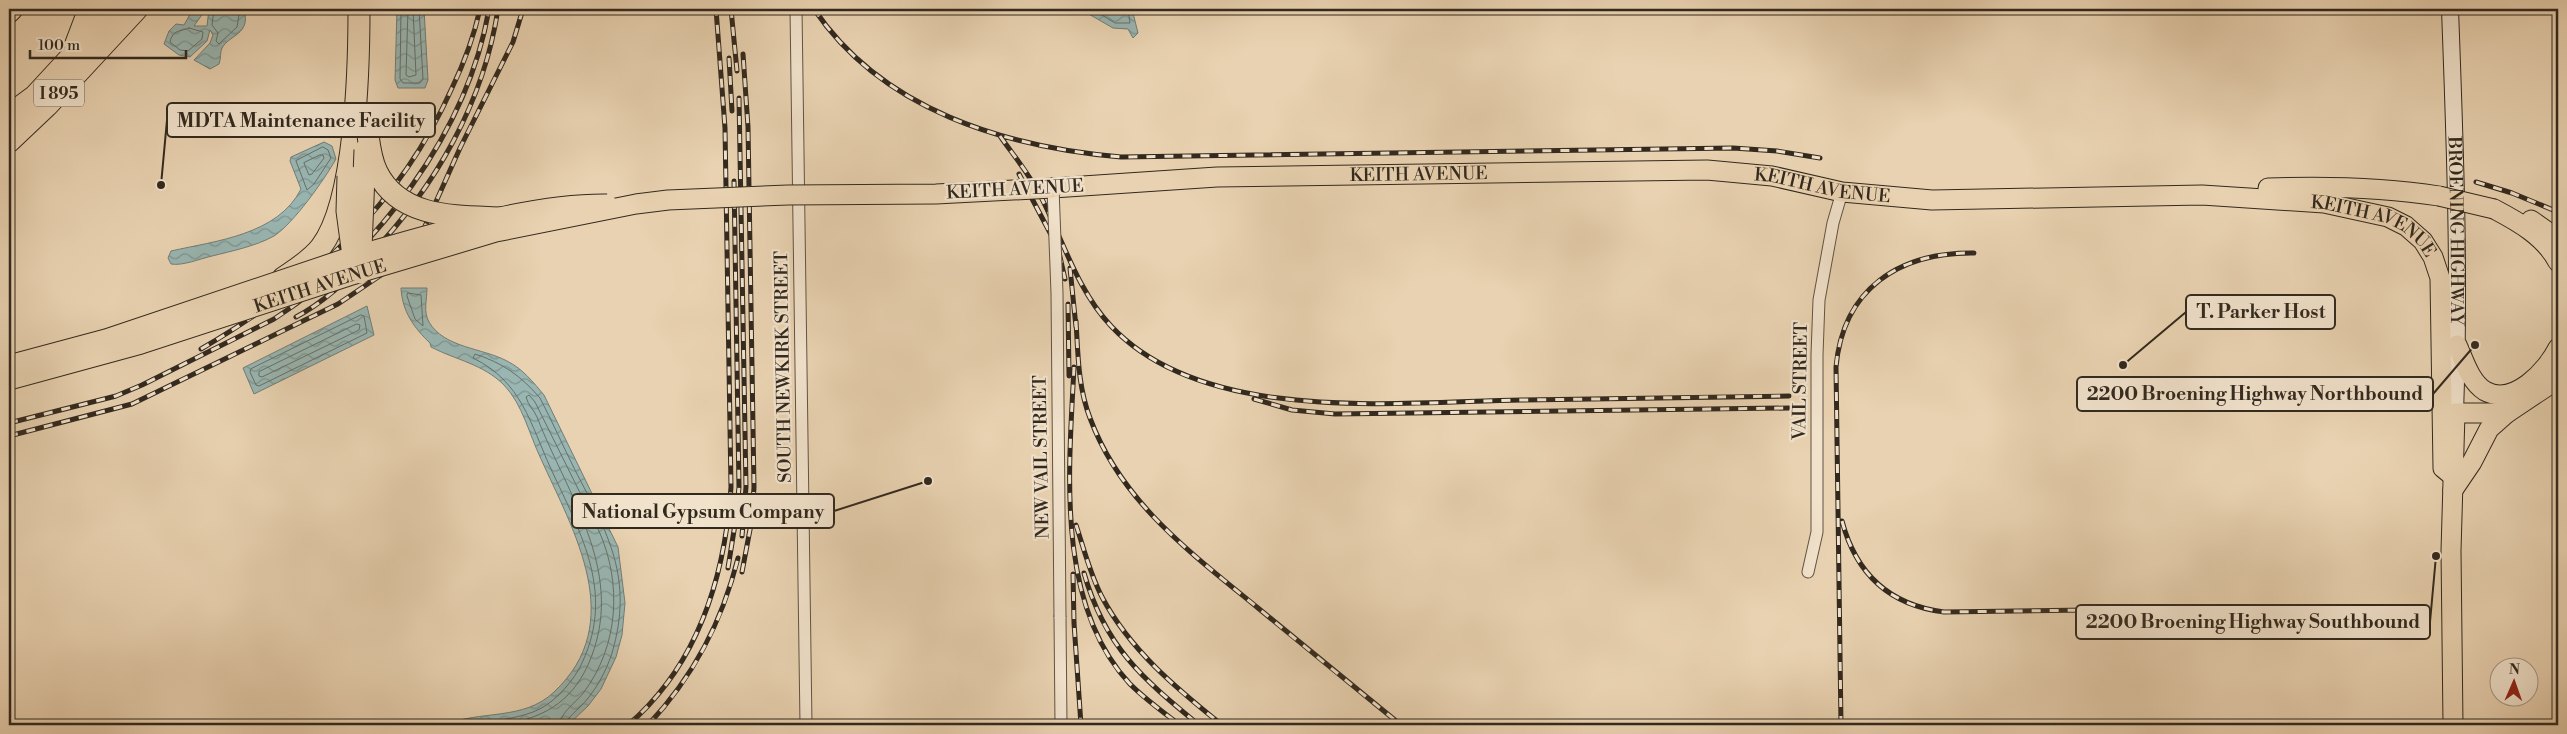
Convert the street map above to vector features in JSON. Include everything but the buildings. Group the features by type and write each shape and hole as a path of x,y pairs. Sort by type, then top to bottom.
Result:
{"highway":[{"path":"9,12 12,9"},
{"name":"I 895","path":"9,142 137,9"},
{"path":"358,261 347,227 348,176 355,98 359,9"},
{"path":"358,261 367,127 371,9"},
{"name":"I 895","path":"9,122 71,58 104,12"},
{"path":"9,115 40,92"},
{"path":"367,127 377,172 386,186 398,197 416,207 433,213 501,218"},
{"path":"283,278 313,256 322,246 340,210 348,176"}],"main road":[{"name":"BROENING HIGHWAY","path":"2450,9 2458,209 2457,345 2451,551 2453,725"},
{"name":"KEITH AVENUE","path":"9,365 106,339 283,278 636,204 686,199 788,195 936,194 1208,177 1707,170 1772,176 1842,192 1932,200 2202,195 2324,203 2388,217 2406,226 2423,242 2433,257 2440,278 2442,468 2453,484"},
{"name":"KEITH AVENUE","path":"2202,195 2248,189 2314,187 2388,189 2439,196 2494,209 2507,210 2525,221 2540,224 2558,239"},
{"name":"KEITH AVENUE","path":"9,380 141,344 358,261 501,218 576,204 636,204"},
{"path":"2525,221 2558,262"},
{"path":"2457,345 2476,382 2484,390 2501,394 2513,392 2537,378 2558,348"},
{"path":"2453,484 2472,462 2483,437 2507,413 2549,385 2558,373"},
{"path":"2455,413 2507,413"}],"street":[{"name":"SOUTH NEWKIRK STREET","path":"796,9 806,725"},
{"name":"NEW VAIL STREET","path":"1053,188 1057,293 1061,725"},
{"name":"VAIL STREET","path":"1808,572 1817,532 1816,355 1819,300 1831,232 1842,192"},
{"name":"KEITH AVENUE","path":"799,198 881,198 1003,193"}],"water":[{"path":"193,9 206,9 194,26 207,26 209,9 244,9 245,24 239,33 222,48 219,64 210,69 194,60 210,43 213,35 210,30 207,41 190,57 179,55 164,44 169,31 176,24 184,25"},
{"path":"397,9 424,9 428,80 425,88 398,88 395,80"},
{"path":"1080,9 1132,9 1138,33 1133,38 1128,29 1113,28"},
{"path":"324,142 332,146 336,159 308,200 282,230 267,240 244,248 186,263 171,264 168,258 171,251 244,234 277,217 291,204 301,189 290,161 291,157"},
{"path":"401,288 427,288 426,314 436,331 454,342 513,364 544,395 618,547 625,603 622,635 616,657 601,689 588,706 568,725 444,725 458,720 516,711 542,701 554,692 576,665 588,637 591,607 588,577 579,547 516,401 504,385 487,372 431,347 430,343 406,312"},
{"path":"367,306 374,335 254,394 243,368"}],"railway":[{"path":"201,349 280,298 348,239 379,206 406,170 431,131 461,69 480,9"},
{"path":"9,423 116,396 142,385 274,319 312,292 348,260 382,224 412,185 439,143 461,100 478,55 489,9"},
{"path":"296,317 327,297 354,272 394,228 436,172 469,110 491,43 498,9"},
{"path":"9,436 132,404 338,304 384,273 422,233 460,148 513,42 523,9"},
{"path":"628,725 652,701 673,675 690,647 704,617 714,586 728,520 731,487 725,128 716,9"},
{"path":"731,9 737,71"},
{"path":"814,9 842,44 874,73 910,98 950,117 991,132 1034,144 1077,152 1121,157 1733,148 1777,151 1820,158"},
{"path":"742,572 752,519 754,487 748,127 743,54"},
{"path":"729,58 732,111"},
{"path":"739,98 746,487 742,536"},
{"path":"1000,136 1037,189 1080,281 1099,312 1111,326 1150,358 1197,380 1249,393 1305,401 1362,404 1789,396"},
{"path":"1019,174 1058,248 1065,279"},
{"path":"728,568 739,487 734,181"},
{"path":"2476,182 2512,193 2558,212"},
{"path":"1841,725 1836,367 1841,340 1850,316 1863,296 1880,280 1899,268 1922,259 1947,254 1974,253"},
{"path":"1070,268 1076,327"},
{"path":"1068,304 1069,376"},
{"path":"1076,321 1081,382 1090,418 1103,448 1139,501 1160,524 1208,567 1401,725"},
{"path":"1074,367 1070,448 1072,534 1078,575 1089,615 1106,652 1130,684 1180,725"},
{"path":"1254,399 1292,410 1335,414 1789,408"},
{"path":"1842,521 1856,557 1866,571 1891,594 1907,602 1944,612 2088,610"},
{"path":"1076,525 1102,597 1126,634 1155,667 1222,725"},
{"path":"648,725 679,687 704,647 724,604 738,558"},
{"path":"1084,573 1103,621 1128,659 1160,692 1199,725"},
{"path":"1073,574 1074,623 1081,725"}],"place":[{"name":"MDTA Maintenance Facility","path":"161,185"},
{"name":"2200 Broening Highway Northbound","path":"2475,345"},
{"name":"T. Parker Host","path":"2123,365"},
{"name":"National Gypsum Company","path":"928,481"},
{"name":"2200 Broening Highway Southbound","path":"2436,556"}]}
